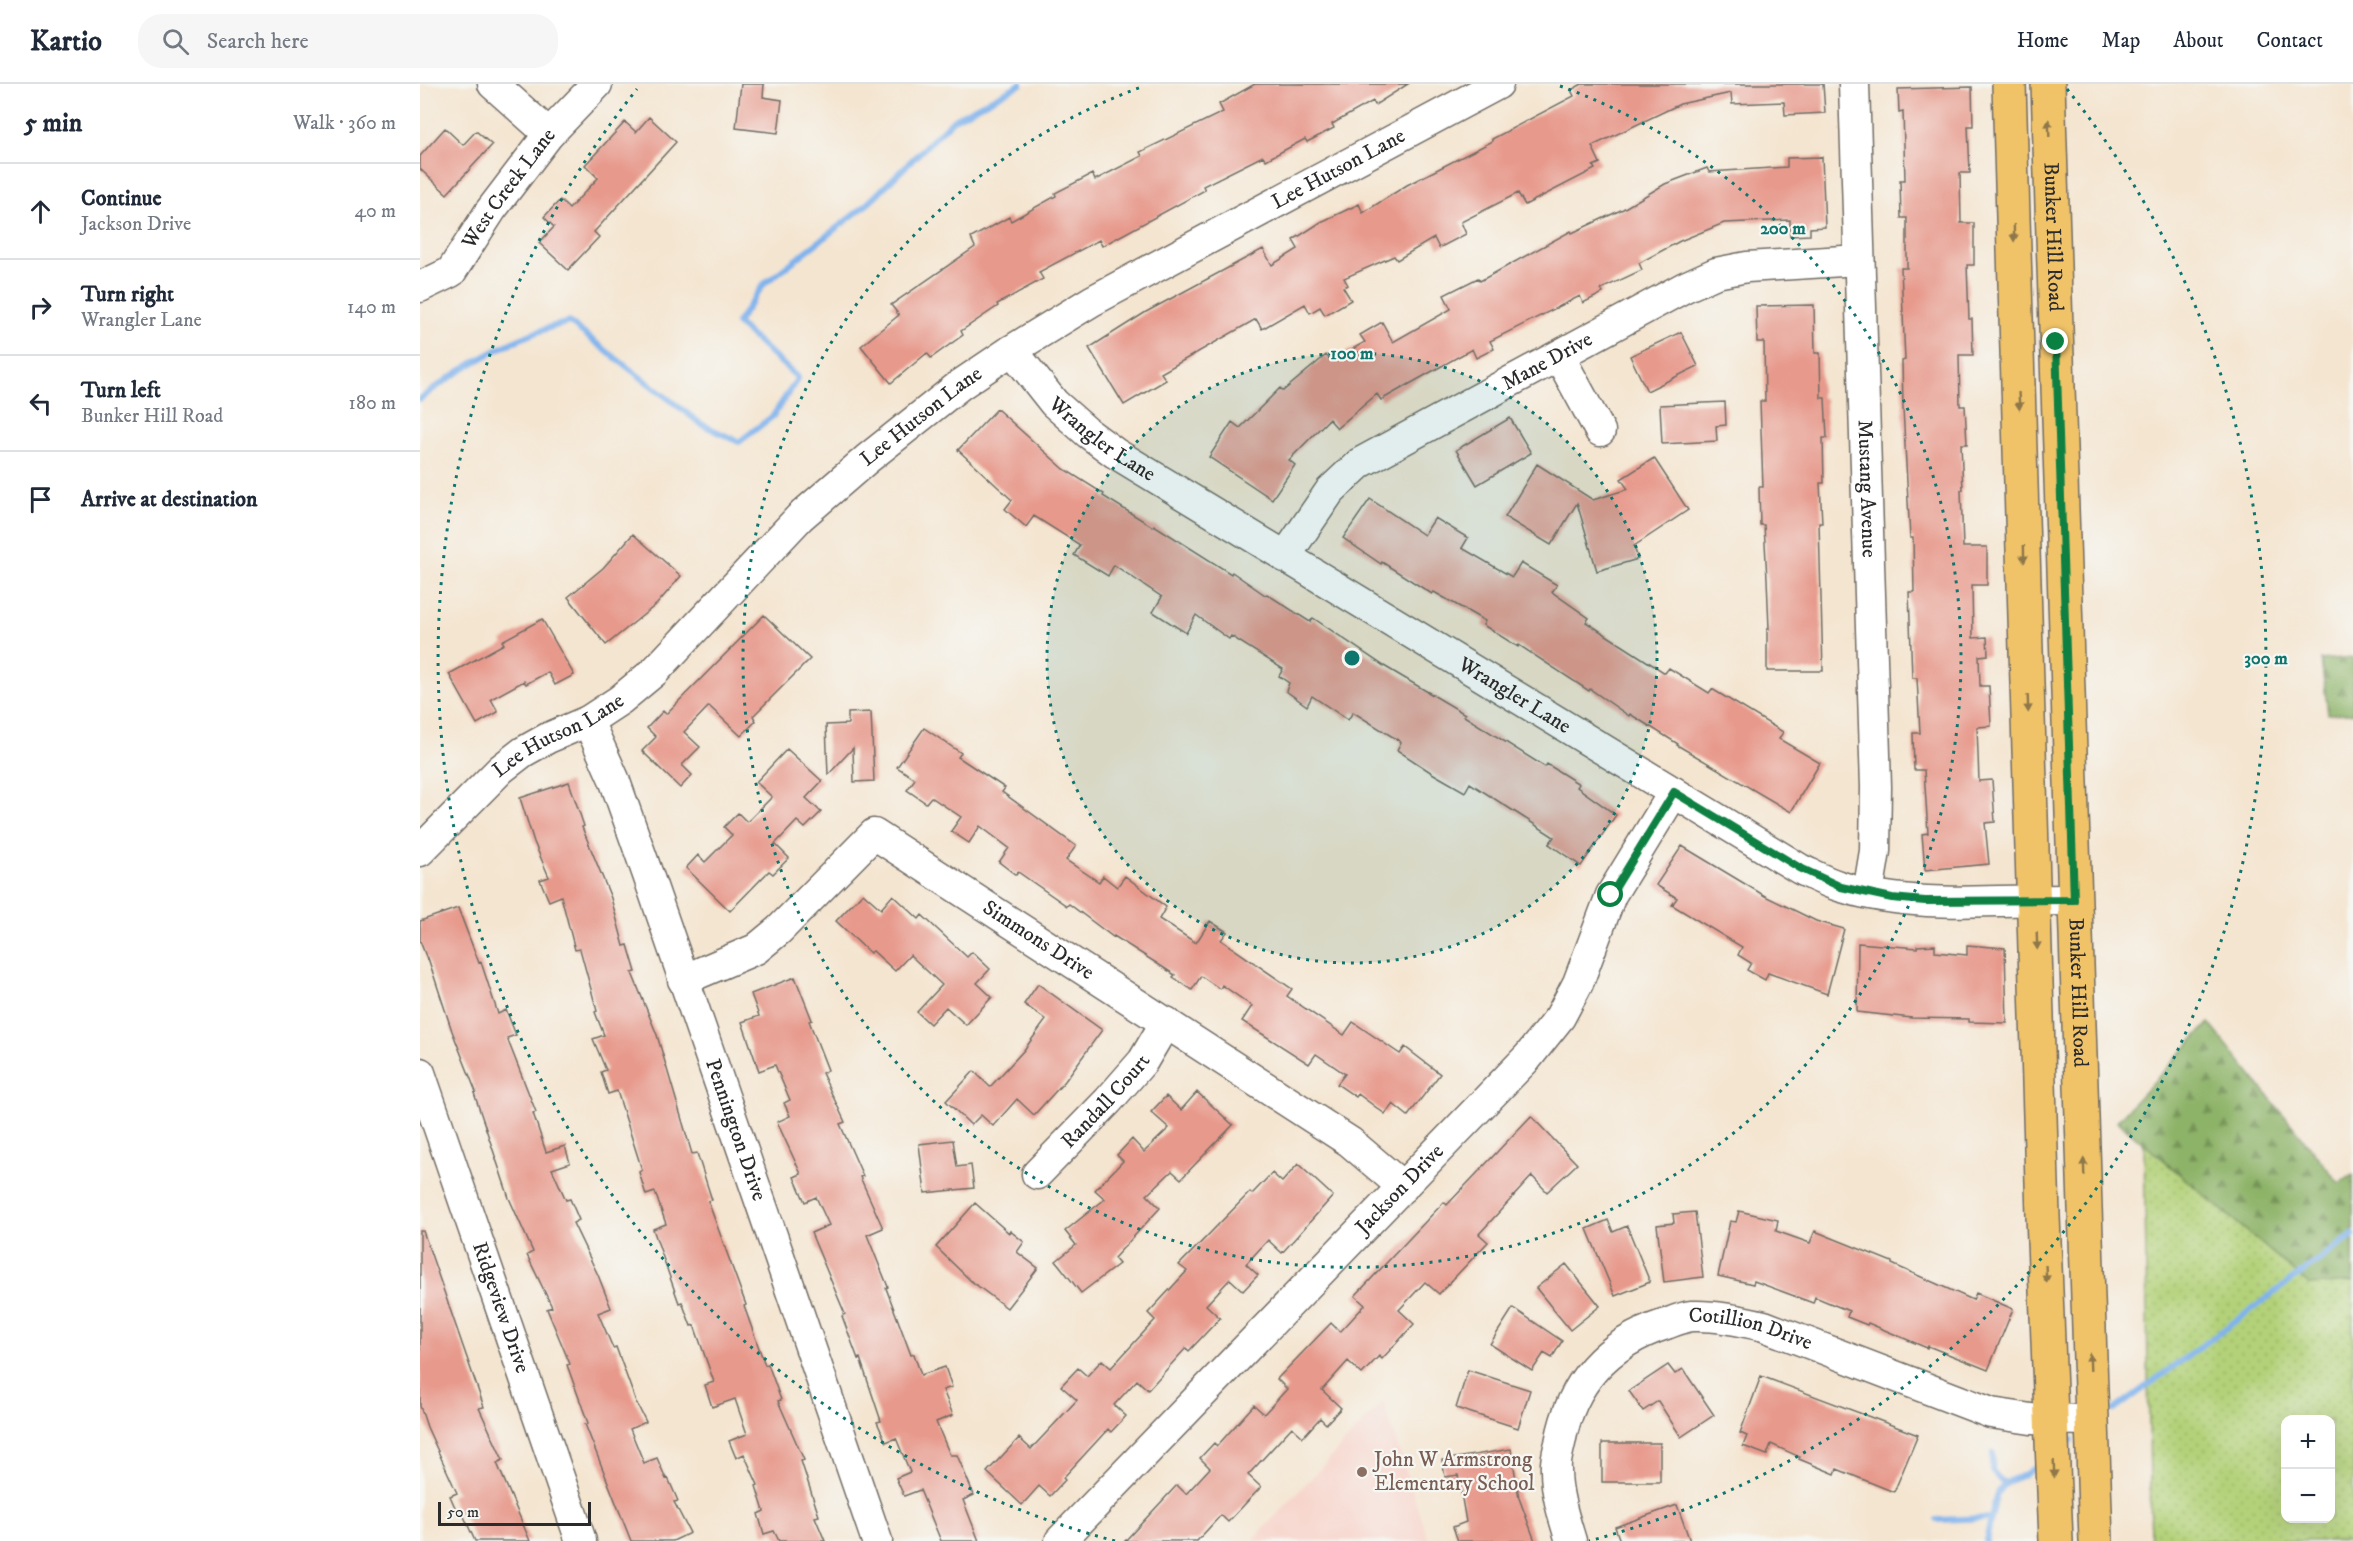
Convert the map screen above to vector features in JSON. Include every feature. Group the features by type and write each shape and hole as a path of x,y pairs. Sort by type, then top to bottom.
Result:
{"main road":[{"name":"Bunker Hill Road","path":"2009,84 2043,1216 2053,1419 2056,1541"},
{"name":"Bunker Hill Road","path":"2048,84 2096,1541"}],"street":[{"path":"493,84 549,134"},
{"name":"West Creek Lane","path":"420,287 451,272 491,210 549,134 597,84"},
{"name":"Lee Hutson Lane","path":"420,851 501,769 523,752 548,738 588,721 621,700 655,671 800,517 922,414 1012,350 1092,301 1498,84"},
{"name":"Mustang Avenue","path":"1854,84 1876,787 1875,851 1868,893"},
{"name":"Mane Drive","path":"1285,557 1330,491 1360,463 1684,287 1716,273 1747,267 1859,260"},
{"name":"Wrangler Lane","path":"1012,350 1054,403 1115,453 1800,868 1841,887 1925,901 2074,900"},
{"path":"1559,356 1600,431"},
{"name":"Pennington Drive","path":"588,721 614,779 877,1541"},
{"name":"Jackson Drive","path":"1060,1541 1528,1057 1560,1017 1578,983 1611,895 1674,792"},
{"name":"Simmons Drive","path":"683,980 756,949 779,930 874,834 1350,1142 1403,1187"},
{"name":"Randall Court","path":"1037,1174 1108,1101 1143,1061 1166,1022"},
{"name":"Ridgeview Drive","path":"420,1073 581,1541"},
{"name":"Cotillion Drive","path":"1571,1541 1559,1499 1555,1469 1563,1428 1573,1398 1593,1369 1624,1342 1690,1316 1728,1318 1764,1326 1991,1413 2025,1418 2092,1420"}],"shaded area":[{"name":"John W Armstrong Elementary School","path":"1383,1402 1429,1541 1252,1541"}],"green space":[{"path":"2353,657 2353,713 2328,714 2321,660"},
{"path":"2209,1023 2339,1183 2353,1175 2353,1282 2310,1285 2117,1121"},
{"path":"2144,1144 2353,1235 2353,1541 2151,1541"}],"building":[{"path":"741,84 764,84 763,97 782,100 778,133 736,128"},
{"path":"1255,84 1408,84 1375,105 1373,101 1332,124 1334,128 1307,142 1305,139 1266,160 1263,156 1203,186 1205,190 1102,246 1099,240 1039,272 1043,279 997,304 998,306 961,331 963,335 931,358 927,353 891,383 861,346 899,315 891,305 975,247 971,238 1009,217 1011,221 1056,196 1055,193 1092,174 1095,180 1142,156 1140,152 1223,112 1219,104"},
{"path":"1582,84 1823,84 1825,113 1785,115 1784,102 1732,104 1731,93 1680,104 1592,146 1600,163 1593,166 1595,169 1525,205 1518,193 1461,222 1466,234 1439,248 1434,238 1397,260 1394,256 1344,278 1348,285 1343,287 1351,300 1325,315 1320,307 1310,313 1305,304 1262,329 1256,319 1161,373 1166,380 1124,405 1089,348 1146,312 1263,249 1272,265 1298,249 1293,240 1321,222 1359,204 1363,213 1407,185 1574,96 1571,90"},
{"path":"1972,87 1973,126 1968,126 1970,173 1960,173 1961,223 1974,223 1974,265 1967,265 1973,355 1959,355 1960,406 1965,406 1967,444 1961,444 1963,490 1961,490 1963,547 1987,547 1987,585 1972,585 1973,638 1987,637 1988,655 1979,656 1980,686 1989,686 1991,726 1977,727 1979,781 1992,780 1995,822 1985,823 1989,864 1925,870 1922,834 1928,833 1924,770 1914,770 1913,733 1920,733 1917,678 1912,678 1909,592 1914,592 1913,538 1910,538 1903,408 1902,361 1905,360 1901,268 1907,268 1907,218 1901,218 1900,180 1905,180 1903,111 1899,112 1898,89"},
{"path":"649,117 676,142 594,232 599,237 568,270 539,243 554,227 544,217 560,200 569,209 598,178 585,165 625,122 636,132"},
{"path":"445,128 463,145 476,131 492,145 447,194 420,169 420,156"},
{"path":"1822,157 1825,227 1810,228 1810,235 1790,236 1790,220 1724,223 1680,241 1639,263 1642,270 1601,289 1603,293 1583,303 1580,296 1490,341 1494,349 1476,358 1472,349 1381,400 1377,394 1337,428 1329,419 1289,460 1295,465 1272,499 1209,457 1232,422 1240,428 1280,388 1283,391 1326,355 1331,361 1365,342 1360,335 1382,322 1393,342 1451,309 1444,295 1478,278 1480,281 1571,231 1572,233 1623,209 1665,184 1707,168 1709,172 1787,167 1787,158"},
{"path":"1814,305 1815,353 1820,353 1821,398 1825,398 1827,438 1823,438 1824,483 1820,483 1822,523 1819,523 1823,671 1767,671 1767,629 1769,629 1767,579 1764,525 1760,525 1759,487 1763,487 1760,401 1765,401 1764,342 1757,342 1756,306"},
{"path":"1681,332 1698,366 1647,391 1630,356"},
{"path":"1725,402 1726,425 1716,426 1717,441 1662,444 1660,405"},
{"path":"997,409 1064,469 1104,494 1103,496 1231,574 1232,572 1310,622 1313,618 1384,666 1465,714 1464,716 1545,767 1547,764 1579,784 1577,787 1616,815 1581,866 1549,844 1554,837 1470,783 1465,792 1432,773 1397,750 1401,742 1353,712 1348,720 1312,696 1307,706 1286,691 1289,683 1279,676 1283,669 1231,636 1229,639 1196,615 1186,633 1153,612 1162,597 1114,565 1108,576 1074,555 1080,545 1034,516 1026,527 1005,509 1012,500 958,450"},
{"path":"1510,418 1531,453 1477,485 1456,450"},
{"path":"1654,458 1688,510 1634,546 1638,559 1597,571 1577,503 1551,545 1505,517 1537,464 1593,500 1628,489 1621,479"},
{"path":"1370,499 1424,535 1435,518 1468,538 1462,548 1512,577 1521,563 1557,585 1552,592 1589,618 1586,622 1665,673 1669,668 1709,693 1712,689 1783,732 1779,739 1820,763 1791,812 1677,745 1630,714 1629,716 1519,645 1518,647 1483,625 1485,621 1434,592 1432,594 1343,538"},
{"path":"633,534 681,576 657,604 606,645 568,597 603,568"},
{"path":"764,615 810,659 753,716 756,721 741,736 709,706 684,732 700,747 682,765 692,775 680,788 642,751 656,737 647,728 663,711 666,714"},
{"path":"542,619 574,675 555,685 548,672 526,684 524,681 491,699 498,712 477,724 449,674 504,644 502,641"},
{"path":"871,712 874,781 854,782 853,748 828,775 826,725 848,724 848,713"},
{"path":"924,728 961,753 958,757 1005,788 1002,792 1076,846 1066,860 1099,882 1103,876 1117,887 1125,876 1166,907 1159,919 1196,943 1210,921 1227,932 1221,940 1292,989 1287,996 1344,1035 1353,1022 1400,1054 1405,1047 1440,1074 1408,1116 1393,1104 1385,1114 1358,1094 1356,1097 1337,1084 1345,1074 1316,1054 1309,1064 1242,1021 1252,1006 1222,985 1220,989 1201,976 1192,990 1173,977 1175,975 1113,937 1069,904 1067,906 1018,872 1016,875 999,862 1009,848 980,826 969,843 951,831 961,817 931,797 926,803 907,790 915,779 897,767"},
{"path":"787,749 822,781 806,798 821,812 805,828 797,821 775,844 789,858 773,874 769,871 730,911 686,868 698,855 705,862 732,835 724,827 738,813 747,822 772,797 756,782"},
{"path":"569,782 584,826 582,827 611,898 624,946 628,945 636,972 632,973 657,1035 692,1154 697,1153 712,1200 708,1201 746,1305 744,1306 765,1365 768,1364 781,1400 778,1401 804,1460 801,1461 819,1516 815,1517 825,1541 779,1541 774,1531 764,1534 758,1514 764,1511 756,1486 758,1485 744,1454 736,1458 729,1441 747,1434 735,1399 712,1407 705,1385 714,1382 694,1325 691,1326 682,1302 679,1303 653,1229 666,1224 655,1192 646,1195 639,1172 642,1170 617,1091 608,1094 601,1072 606,1070 593,1039 604,1035 595,1012 597,1011 580,949 575,950 561,896 549,901 540,880 549,877 534,842 520,798"},
{"path":"1682,846 1765,896 1816,921 1844,929 1827,994 1768,973 1765,980 1747,970 1751,963 1738,955 1742,947 1672,905 1677,898 1656,885"},
{"path":"863,893 881,909 893,895 919,919 922,915 967,957 972,952 990,969 977,983 992,997 966,1025 946,1007 930,1024 917,1012 942,985 910,955 895,971 873,951 870,953 836,921"},
{"path":"458,908 479,963 481,962 498,1014 506,1010 516,1035 507,1038 536,1112 533,1113 546,1152 565,1146 570,1163 552,1169 566,1200 570,1199 579,1220 573,1223 611,1308 598,1313 613,1348 616,1347 636,1402 646,1422 630,1429 644,1463 657,1458 678,1501 674,1502 690,1533 673,1541 631,1541 585,1424 588,1423 567,1365 570,1364 547,1309 552,1307 527,1255 533,1252 509,1198 474,1093 476,1092 420,941 420,921"},
{"path":"1858,943 1917,948 1917,946 1935,945 1935,952 1967,955 1967,945 2005,948 2007,1023 1969,1022 1969,1019 1912,1018 1857,1012"},
{"path":"795,977 828,1070 822,1073 845,1122 840,1124 883,1228 867,1235 888,1287 886,1288 911,1355 914,1354 921,1375 945,1367 952,1387 943,1390 953,1415 936,1422 950,1455 957,1455 974,1495 963,1500 979,1541 941,1541 920,1490 904,1496 896,1478 910,1472 896,1438 886,1442 877,1422 881,1421 860,1358 858,1359 842,1316 845,1314 811,1233 829,1225 816,1197 805,1202 794,1177 801,1174 777,1122 790,1116 784,1103 790,1100 775,1065 759,1071 742,1022 759,1016 751,994"},
{"path":"1038,984 1102,1030 1065,1081 1034,1115 1017,1099 993,1126 981,1115 971,1125 946,1101 974,1071 990,1087 1024,1050 1046,1020 1024,1004"},
{"path":"1197,1092 1233,1125 1181,1179 1172,1171 1147,1195 1160,1208 1114,1258 1119,1264 1081,1293 1056,1261 1076,1245 1065,1231 1105,1199 1095,1190 1123,1161 1117,1155 1132,1139 1144,1152 1169,1128 1151,1112 1166,1096 1181,1110"},
{"path":"1531,1116 1577,1164 1547,1192 1532,1176 1479,1234 1488,1242 1439,1294 1425,1282 1399,1310 1414,1324 1382,1359 1379,1356 1362,1374 1348,1361 1322,1390 1341,1408 1326,1424 1320,1418 1303,1437 1292,1427 1248,1475 1261,1487 1228,1522 1221,1515 1197,1541 1125,1541 1177,1485 1186,1494 1210,1468 1200,1458 1214,1443 1217,1446 1254,1405 1264,1414 1287,1389 1277,1379 1331,1323 1340,1332 1365,1305 1355,1296 1444,1202 1447,1205"},
{"path":"953,1140 957,1167 971,1165 974,1188 925,1193 919,1144"},
{"path":"1298,1164 1333,1196 1282,1253 1268,1240 1246,1264 1258,1275 1243,1291 1230,1279 1206,1305 1220,1318 1189,1351 1186,1348 1148,1390 1137,1380 1114,1405 1126,1416 1111,1432 1108,1429 1063,1478 1065,1480 1050,1496 1039,1486 1022,1505 987,1472 1019,1438 1031,1449 1077,1400 1061,1386 1078,1368 1087,1376 1102,1360 1111,1368 1155,1320 1148,1313 1187,1271 1179,1265 1250,1192 1252,1194 1272,1173 1282,1182"},
{"path":"975,1203 1009,1233 1010,1231 1024,1242 1017,1252 1038,1268 1007,1308 971,1281 936,1247"},
{"path":"1739,1211 1778,1220 1776,1231 1810,1243 1815,1231 1892,1262 1892,1264 1973,1300 1976,1293 2013,1309 1988,1370 1847,1317 1849,1311 1815,1297 1813,1303 1754,1281 1753,1284 1718,1276 1730,1221 1736,1222"},
{"path":"1695,1212 1703,1277 1664,1282 1657,1225 1674,1223 1673,1214"},
{"path":"1608,1220 1613,1232 1627,1226 1650,1282 1615,1296 1587,1229"},
{"path":"420,1231 423,1231 484,1407 479,1408 503,1460 497,1463 530,1541 475,1541 462,1512 458,1514 450,1496 457,1493 420,1406"},
{"path":"1566,1264 1600,1306 1570,1330 1536,1288"},
{"path":"1513,1308 1562,1341 1552,1358 1544,1353 1532,1371 1490,1344"},
{"path":"1668,1365 1675,1374 1683,1369 1714,1415 1681,1437 1658,1401 1643,1411 1629,1391"},
{"path":"1468,1370 1530,1390 1518,1428 1456,1408"},
{"path":"1761,1376 1918,1435 1894,1492 1837,1469 1835,1474 1771,1444 1767,1455 1743,1446 1747,1436 1740,1433"},
{"path":"1602,1443 1660,1443 1660,1482 1602,1482"},
{"path":"1511,1449 1519,1498 1535,1541 1458,1541 1453,1527 1466,1522 1458,1475 1445,1477 1442,1460"},
{"path":"1677,1505 1690,1541 1620,1541 1615,1527"}],"waterway":[{"path":"420,399 454,375 510,343 569,322 701,424 739,442 773,416 798,378 737,323 764,284 865,206 954,119 1021,84"},
{"path":"2114,1410 2353,1235"},
{"path":"1993,1453 1992,1471 2004,1484"},
{"path":"1986,1541 1996,1496 2006,1482 2024,1475 2037,1466"},
{"path":"1937,1520 1989,1518"}],"place":[{"name":"John W Armstrong Elementary School","path":"1362,1472"}],"route":[{"path":"1611,895 1674,792 1800,868 1841,887 1892,898 1925,901 2074,900 2056,342"}]}
